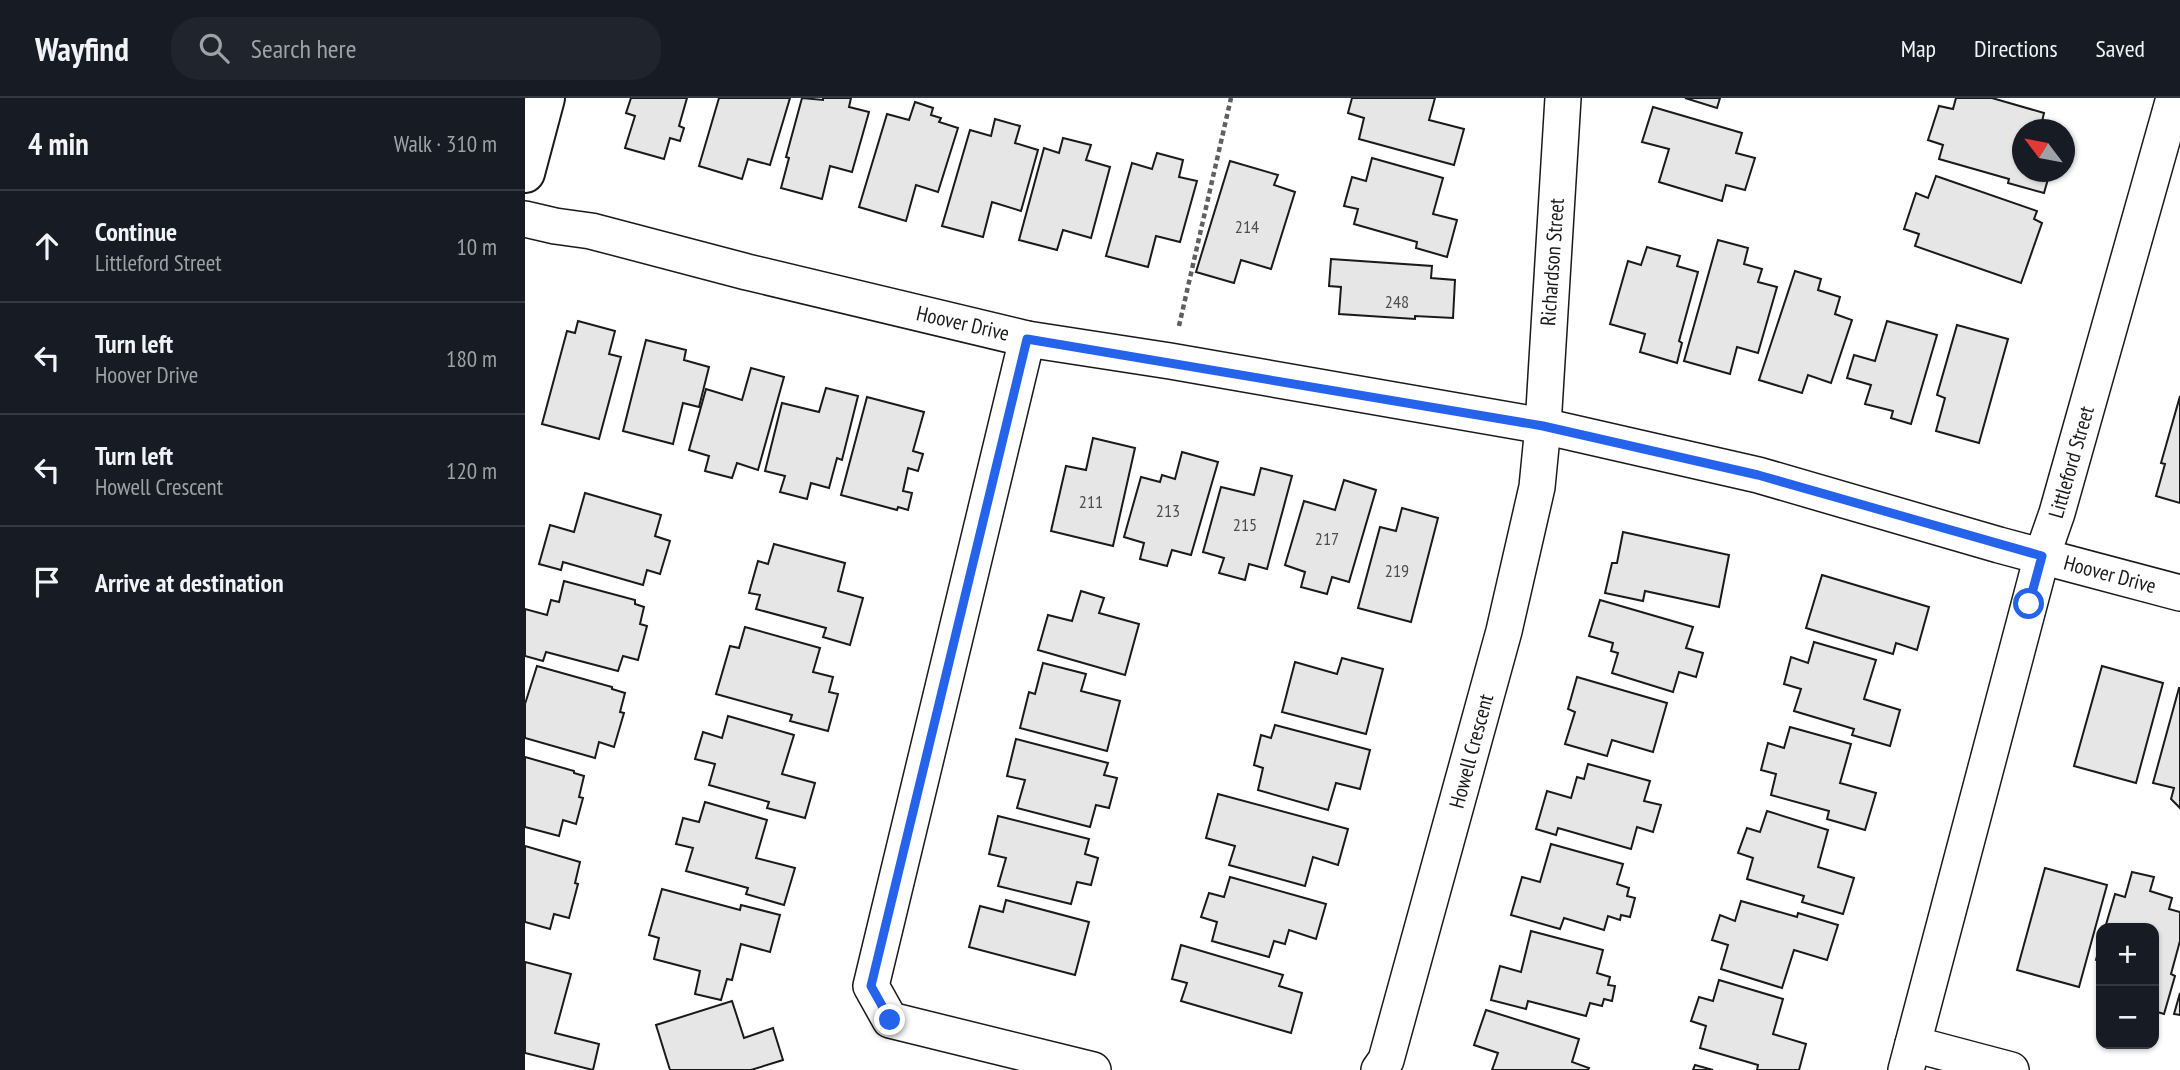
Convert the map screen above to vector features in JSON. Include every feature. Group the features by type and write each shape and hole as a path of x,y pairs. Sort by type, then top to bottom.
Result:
{"street":[{"path":"525,173 545,98"},
{"name":"Richardson Street","path":"1543,426 1563,98"},
{"name":"Littleford Street","path":"1910,1057 2042,556 2057,513 2174,98"},
{"name":"Hoover Drive","path":"525,219 591,231 747,272 1027,339 1543,426 1758,475 2180,593"},
{"path":"1027,339 871,986 890,1020 1093,1070"},
{"name":"Howell Crescent","path":"1379,1070 1386,1060 1504,631 1537,487 1543,426"},
{"path":"1910,1057 2011,1070"}],"path":[{"path":"1170,361 1231,98"}],"building":[{"path":"631,98 687,98 679,126 684,128 680,141 670,138 664,159 625,148 635,116 626,113"},
{"path":"719,98 790,98 770,165 748,159 742,179 699,166"},
{"path":"802,98 851,98 849,107 869,112 852,172 830,166 822,199 781,188 789,158 786,157"},
{"path":"1352,98 1435,98 1429,120 1464,129 1454,165 1359,139 1364,118 1348,113"},
{"path":"1685,98 1720,98 1717,108"},
{"path":"1956,98 1992,98 2044,113 2043,119 2012,119 2012,182 2047,182 2044,193 2008,183 2009,179 1939,159 1943,145 1928,140 1939,106 1953,109"},
{"path":"915,102 933,108 931,115 941,118 939,122 958,128 938,192 916,185 906,221 859,207 887,114 909,120"},
{"path":"1653,107 1742,133 1736,153 1755,158 1745,190 1726,185 1722,201 1659,182 1669,149 1642,142"},
{"path":"995,119 1020,126 1015,143 1038,150 1021,211 992,202 983,237 942,226 970,130 991,136"},
{"path":"1063,138 1091,145 1086,160 1110,167 1091,238 1063,230 1057,250 1019,240 1044,148 1059,153"},
{"path":"1157,153 1183,160 1179,177 1197,181 1180,242 1156,236 1148,267 1106,256 1132,163 1152,169"},
{"path":"1372,158 1443,178 1433,214 1457,220 1447,257 1416,248 1417,242 1354,224 1358,209 1344,206 1352,177 1366,181"},
{"path":"1230,161 1278,175 1274,185 1295,192 1271,269 1241,260 1234,283 1196,272"},
{"path":"1936,176 2037,211 2034,219 2042,223 2021,283 1915,246 1919,234 1904,229 1916,193 1928,198"},
{"path":"1718,240 1748,248 1744,264 1762,269 1758,282 1777,287 1758,353 1737,347 1730,374 1684,361"},
{"path":"1647,247 1680,256 1677,266 1698,272 1679,341 1682,343 1677,363 1640,352 1645,334 1610,324 1628,261 1641,265"},
{"path":"1331,259 1432,266 1431,278 1455,280 1453,318 1415,316 1415,319 1339,314 1341,287 1329,286"},
{"path":"1795,271 1821,279 1818,290 1840,297 1835,314 1852,320 1831,383 1808,375 1802,393 1759,380"},
{"path":"578,321 615,331 609,354 621,357 599,439 542,424 567,331 575,333"},
{"path":"1887,321 1937,335 1911,424 1891,418 1893,411 1865,404 1871,385 1847,378 1854,355 1875,361"},
{"path":"1957,325 2008,339 1979,443 1936,431 1945,398 1937,395"},
{"path":"646,340 686,350 684,360 709,367 699,407 683,403 673,444 623,431"},
{"path":"751,368 784,377 758,470 737,463 732,478 705,471 709,456 689,450 706,389 742,400"},
{"path":"826,388 858,396 842,460 837,458 829,488 811,483 807,499 780,492 785,476 765,471 782,403 819,412"},
{"path":"2180,396 2180,503 2156,496 2165,464 2161,463"},
{"path":"867,397 924,412 913,451 923,454 918,471 908,468 903,491 912,493 908,510 898,507 897,510 841,495"},
{"path":"1093,438 1135,448 1113,546 1051,531 1066,466 1086,470"},
{"path":"1182,452 1218,462 1191,555 1172,550 1167,566 1140,559 1144,543 1124,537 1141,477 1160,482 1162,475 1175,479"},
{"path":"1261,468 1292,476 1267,569 1249,564 1245,580 1219,573 1224,558 1203,552 1221,487 1254,495"},
{"path":"1344,480 1376,490 1349,582 1332,577 1327,594 1301,587 1305,572 1285,565 1304,501 1335,510"},
{"path":"585,493 661,515 655,536 670,541 660,574 647,570 643,585 563,562 561,570 539,564 550,525 574,532"},
{"path":"1402,508 1438,518 1411,622 1358,608 1380,527 1396,531"},
{"path":"1623,532 1729,555 1719,607 1645,591 1643,601 1605,593 1612,563 1617,563"},
{"path":"774,544 845,563 838,591 863,598 850,645 823,637 826,628 756,609 760,595 749,593 758,561 768,564"},
{"path":"1822,575 1929,607 1917,650 1896,643 1893,654 1806,628"},
{"path":"564,581 635,600 635,604 644,607 640,624 647,626 638,660 623,656 618,671 546,652 543,661 525,656 525,609 547,615 551,600 559,602"},
{"path":"1081,591 1104,598 1099,613 1139,624 1125,675 1038,650 1048,615 1072,621"},
{"path":"1600,600 1693,627 1686,648 1703,653 1696,677 1679,672 1673,692 1612,673 1618,653 1611,651 1613,643 1589,636"},
{"path":"745,627 820,648 813,672 833,677 829,692 838,694 828,731 790,721 792,715 716,694 730,646 739,648"},
{"path":"1814,642 1876,660 1864,699 1900,710 1890,746 1852,735 1854,729 1794,711 1801,689 1784,684 1791,657 1808,663"},
{"path":"1342,658 1383,669 1366,734 1282,712 1295,662 1337,674"},
{"path":"1043,663 1086,674 1081,691 1120,701 1107,751 1020,728 1029,692 1035,694"},
{"path":"537,666 625,693 620,712 624,713 614,747 599,742 595,758 525,738 525,704"},
{"path":"2102,666 2163,683 2136,783 2074,766"},
{"path":"1577,677 1667,703 1653,752 1612,740 1607,756 1565,744 1575,712 1568,709"},
{"path":"2179,688 2180,808 2171,799 2174,788 2153,783"},
{"path":"728,716 794,735 782,774 815,783 805,818 767,808 769,802 709,785 715,764 695,759 703,732 722,738"},
{"path":"1275,725 1370,750 1360,789 1336,783 1328,810 1258,790 1263,768 1254,765 1261,735 1271,738"},
{"path":"1790,727 1851,744 1840,783 1876,793 1865,830 1827,819 1829,811 1771,795 1776,774 1761,770 1768,743 1784,748"},
{"path":"1016,739 1108,763 1104,775 1117,778 1109,808 1096,805 1090,827 1017,808 1025,780 1007,776"},
{"path":"525,757 584,776 579,797 583,798 576,824 563,820 559,836 525,827"},
{"path":"1588,764 1650,781 1644,801 1661,805 1653,832 1637,827 1631,849 1558,828 1556,835 1536,829 1547,791 1571,798 1577,777 1584,779"},
{"path":"1218,794 1348,829 1338,865 1313,857 1305,886 1229,865 1235,846 1206,838"},
{"path":"705,802 767,820 756,858 795,868 784,905 746,894 748,888 686,871 693,848 676,844 683,818 699,822"},
{"path":"1767,811 1828,830 1818,867 1854,878 1843,914 1802,902 1804,896 1747,879 1753,858 1738,853 1747,828 1760,832"},
{"path":"998,816 1089,839 1085,854 1098,858 1091,885 1077,882 1071,904 998,886 1006,858 989,854"},
{"path":"1551,844 1623,864 1617,884 1629,888 1627,896 1635,898 1630,917 1621,915 1620,920 1608,916 1604,930 1564,918 1560,929 1511,915 1522,877 1540,882"},
{"path":"525,846 580,862 575,883 578,884 569,918 554,914 550,929 525,922"},
{"path":"2045,868 2107,885 2079,987 2017,970"},
{"path":"2132,872 2154,877 2150,891 2172,898 2169,909 2180,912 2180,941 2171,974 2175,976 2164,1014 2159,1012 2159,923 2106,923 2115,894 2125,897"},
{"path":"1230,877 1326,904 1316,939 1289,930 1285,944 1274,941 1269,957 1212,941 1217,922 1201,917 1209,893 1224,897"},
{"path":"662,889 740,910 741,905 780,915 770,952 741,944 732,980 727,979 721,1000 695,994 700,971 654,959 659,938 649,935"},
{"path":"1006,900 1089,922 1075,975 969,947 980,906 1003,912"},
{"path":"1741,901 1838,925 1827,960 1794,950 1782,988 1721,969 1728,945 1712,940 1720,915 1735,921"},
{"path":"1531,931 1603,950 1597,973 1610,977 1608,985 1615,986 1612,1001 1604,999 1602,1006 1590,1003 1586,1016 1528,1001 1526,1009 1491,1000 1500,966 1521,972"},
{"path":"1181,945 1283,975 1279,986 1302,993 1291,1033 1181,1001 1187,983 1172,979"},
{"path":"525,962 571,974 555,1033 599,1044 593,1070 525,1053"},
{"path":"1719,980 1783,999 1773,1034 1806,1044 1799,1070 1757,1070 1758,1065 1700,1048 1706,1026 1691,1021 1699,997 1713,1001"},
{"path":"2180,993 2180,1015 2174,1014"},
{"path":"732,1001 744,1038 773,1028 783,1060 751,1070 670,1070 656,1025"},
{"path":"1486,1010 1579,1039 1572,1062 1589,1068 1588,1070 1492,1070 1498,1053 1474,1045"},
{"path":"1695,1065 1713,1070 1693,1070"}],"route":[{"path":"890,1020 871,986 1027,339 1543,426 1758,475 2042,556 2029,604"}]}
